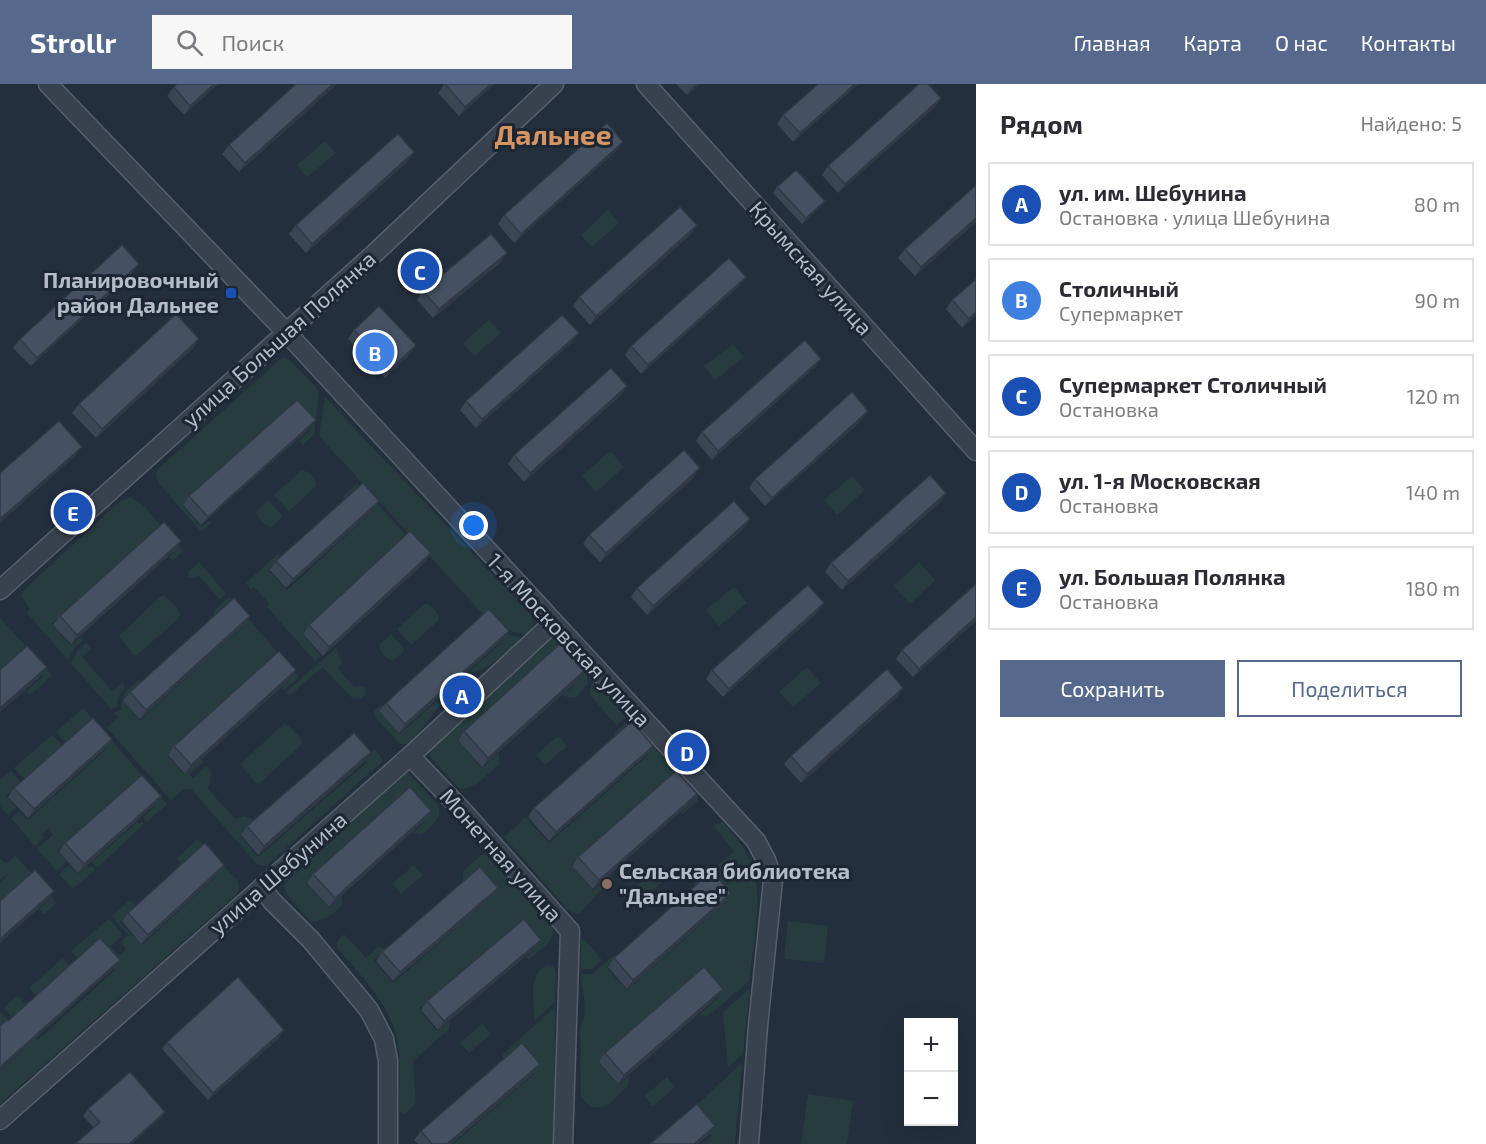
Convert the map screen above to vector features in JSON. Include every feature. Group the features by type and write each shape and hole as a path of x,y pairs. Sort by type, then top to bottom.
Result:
{"street":[{"name":"1-я Московская улица","path":"48,84 286,332 756,841 773,880 749,1144"},
{"name":"улица Большая Полянка","path":"0,590 375,254 554,84"},
{"name":"Крымская улица","path":"646,84 976,451"},
{"name":"улица Шебунина","path":"0,1120 410,756 553,623"},
{"name":"Монетная улица","path":"410,756 461,809 570,931 562,1144"},
{"path":"262,888 369,1010 384,1040 388,1061 388,1144"}],"green space":[{"path":"325,141 336,153 307,177 297,165"},
{"path":"608,210 619,223 592,247 581,235"},
{"path":"489,320 501,333 474,356 463,343"},
{"path":"733,344 744,357 715,380 704,366"},
{"path":"283,357 289,359 319,391 314,435 303,445 299,441 311,429 291,407 182,505 201,527 209,521 211,523 201,532 159,483 156,475 158,469"},
{"path":"325,397 531,615 533,624 529,635 514,632 481,612 319,436"},
{"path":"610,451 624,467 596,492 582,476"},
{"path":"302,470 312,476 316,486 289,511 274,495"},
{"path":"852,476 865,490 837,515 824,500"},
{"path":"357,484 428,560 426,562 404,539 302,633 321,656 315,661 267,607 269,603 254,587 251,589 246,583 278,554 282,558 269,571 287,590 374,510 357,491 346,500 343,496"},
{"path":"131,497 143,505 183,551 172,561 169,557 176,550 157,529 52,624 70,645 81,637 83,640 75,647 68,660 27,613 30,609 21,596 23,591 120,501"},
{"path":"268,500 283,516 271,527 261,521 256,512"},
{"path":"199,562 226,594 220,599 198,575 194,578 188,577 189,571"},
{"path":"919,562 935,580 910,604 894,586"},
{"path":"734,587 747,603 719,626 706,610"},
{"path":"164,595 178,609 179,618 137,655 134,655 119,636"},
{"path":"229,597 299,677 284,690 282,687 291,679 273,659 167,755 184,774 201,759 203,762 189,775 193,778 207,766 211,773 207,788 235,819 245,816 255,821 240,835 258,857 367,762 364,758 375,749 383,761 266,866 257,864 192,790 184,789 171,800 107,728 118,717 114,713 121,710 122,700 126,692 139,680 142,683 123,701 140,720 245,625 228,606 216,616 213,612"},
{"path":"424,604 430,605 438,614 439,620 411,645 397,629"},
{"path":"0,618 52,675 30,695 27,691 43,676 22,653 0,671"},
{"path":"487,620 512,636 527,638 505,657 475,673 471,671 437,701 440,705 421,730 407,744 400,744 376,718 374,711 381,705 383,707 379,711 400,734 504,640"},
{"path":"391,634 405,650 393,661 384,655 379,645"},
{"path":"552,639 587,674 587,685 575,698 562,696 580,679 554,651 457,739 482,768 499,753 499,764 478,783 465,789 459,788 430,757 429,749"},
{"path":"86,643 91,649 82,657 112,691 122,683 125,687 117,699 117,707 111,709 71,663 79,649"},
{"path":"336,648 342,662 338,669 354,687 365,688 366,694 361,699 352,698 323,667 289,696 286,692"},
{"path":"807,667 821,683 793,707 779,692"},
{"path":"592,679 626,717 616,725 590,695"},
{"path":"83,708 167,804 147,822 143,817 156,805 135,782 57,851 67,862 57,871 37,849 53,835 49,828 42,834 44,838 35,846 11,818 19,811 28,820 107,748 87,726 66,743 56,732"},
{"path":"629,720 697,794 698,801 684,813 680,813 691,803 670,779 571,865 593,890 611,875 611,879 581,912 576,914 569,911 504,837 526,817 549,843 648,755 626,729 613,740 614,733"},
{"path":"285,723 300,737 302,742 259,784 256,783 240,764"},
{"path":"52,735 63,746 25,780 14,768"},
{"path":"558,736 567,746 545,765 536,755"},
{"path":"11,771 22,783 6,796 16,807 8,815 0,806 0,780"},
{"path":"404,772 407,772 437,804 438,817 422,834 413,833 426,820 404,795 306,883 329,908 342,896 342,905 335,911 324,919 311,922 287,895 285,884"},
{"path":"137,822 144,824 97,868 92,862"},
{"path":"723,822 750,860 757,887 757,920 749,981 708,1016 699,1015 718,998 697,974 598,1062 618,1085 629,1076 628,1086 617,1097 606,1105 594,1107 581,1097 580,1027 585,1008 581,974 593,974 613,956 619,956 606,967 627,990 726,902 706,879 695,888 695,883 734,852 713,825"},
{"path":"198,839 237,880 238,893 0,1104 0,1071 22,1051 0,1028 0,1011 22,1035 26,1032 4,1008 17,996 27,1005 16,1016 38,1040 115,970 94,946 78,959 71,951 109,919 123,935 110,946 119,956 126,949 121,942 128,935 112,916 130,900 136,907 120,922 142,945 219,874 198,851 183,865 177,858"},
{"path":"485,852 552,926 552,936 542,949 529,959 525,958 536,948 517,927 419,1009 437,1031 449,1022 449,1029 413,1061 416,1104 405,1114 399,1111 400,1058 394,1028 377,995 337,948 337,942 344,934 366,958 378,947 387,949 374,960 393,983 492,897 475,875 463,884 463,871"},
{"path":"15,855 57,903 44,914 39,909 49,900 29,877 0,903 0,882 12,871 0,880 0,858 6,864"},
{"path":"69,865 78,874 87,866 89,868 92,866 95,870 73,889 59,874"},
{"path":"414,865 423,875 401,894 392,884"},
{"path":"658,868 667,878 645,897 636,887"},
{"path":"788,921 828,926 824,963 784,959"},
{"path":"583,939 602,960 592,969 581,969 581,941"},
{"path":"63,958 70,967 37,996 29,988"},
{"path":"547,965 553,966 556,972 555,1002 535,1020 534,982 541,969"},
{"path":"750,988 743,1054 728,1067 723,1012"},
{"path":"555,1007 554,1144 453,1144 535,1073 517,1051 503,1062 503,1054"},
{"path":"482,1024 491,1034 469,1053 460,1043"},
{"path":"742,1063 735,1144 702,1144 712,1136 691,1110"},
{"path":"667,1077 675,1087 653,1106 644,1096"},
{"path":"808,1094 853,1101 847,1144 801,1144"}],"building":[{"path":"177,84 214,84 190,106 174,87"},
{"path":"296,84 333,84 245,163 229,145"},
{"path":"445,84 491,84 465,107"},
{"path":"818,84 855,84 800,133 783,115"},
{"path":"919,84 928,84 941,98 845,184 828,166"},
{"path":"607,123 623,142 521,234 504,215"},
{"path":"398,134 414,152 312,244 296,225"},
{"path":"796,170 825,201 806,218 777,187"},
{"path":"976,185 976,218 921,267 905,249"},
{"path":"680,207 697,225 596,316 579,297"},
{"path":"491,234 507,253 439,309 423,291"},
{"path":"122,245 139,264 37,358 20,339"},
{"path":"729,258 746,277 648,365 631,346"},
{"path":"976,279 976,312 969,319 952,300"},
{"path":"379,306 416,345 391,369 354,330"},
{"path":"176,314 199,339 102,429 79,404"},
{"path":"562,315 579,333 482,419 466,401"},
{"path":"805,340 821,359 718,451 702,432"},
{"path":"611,368 627,386 530,473 514,455"},
{"path":"852,392 868,411 772,498 755,479"},
{"path":"297,400 316,420 208,517 189,496"},
{"path":"59,421 82,447 0,519 0,473"},
{"path":"684,450 700,468 606,553 589,535"},
{"path":"930,475 946,493 848,581 831,563"},
{"path":"363,483 379,501 293,579 276,561"},
{"path":"734,501 750,519 653,606 637,588"},
{"path":"164,522 181,541 77,635 60,616"},
{"path":"410,531 431,553 329,647 309,625"},
{"path":"976,584 976,617 919,669 902,650"},
{"path":"808,585 824,603 729,689 712,670"},
{"path":"234,598 250,616 146,710 130,692"},
{"path":"489,609 509,631 405,724 386,703"},
{"path":"561,643 585,670 488,758 464,731"},
{"path":"27,646 47,667 0,708 0,670"},
{"path":"279,651 296,670 191,765 174,746"},
{"path":"887,669 903,688 807,774 791,756"},
{"path":"93,718 112,739 34,809 14,788"},
{"path":"632,721 653,746 556,832 534,808"},
{"path":"354,733 371,752 264,846 247,826"},
{"path":"676,771 697,794 599,880 578,857"},
{"path":"142,775 161,796 84,864 65,843"},
{"path":"410,787 431,811 335,898 313,874"},
{"path":"205,843 224,865 148,935 128,913"},
{"path":"480,867 498,888 400,972 382,952"},
{"path":"35,870 54,891 0,939 0,901"},
{"path":"712,871 731,893 633,980 614,958"},
{"path":"524,919 541,940 444,1021 427,1001"},
{"path":"100,938 120,960 0,1067 0,1026"},
{"path":"704,967 723,989 624,1075 605,1053"},
{"path":"238,977 284,1030 213,1093 167,1042"},
{"path":"522,1043 540,1064 447,1144 432,1144 421,1131"},
{"path":"130,1072 165,1112 129,1144 75,1144 100,1122 88,1109"},
{"path":"697,1104 715,1126 694,1144 650,1144"}],"place":[{"name":"Супермаркет Столичный","path":"420,271"},
{"name":"Планировочный район Дальнее","path":"231,293"},
{"name":"Столичный","path":"375,352"},
{"name":"ул. Большая Полянка","path":"73,512"},
{"name":"ул. им. Шебунина","path":"462,695"},
{"name":"ул. 1-я Московская","path":"687,752"},
{"name":"Сельская библиотека \"Дальнее\"","path":"607,884"}],"district":[{"name":"Дальнее","path":"553,135"}]}
